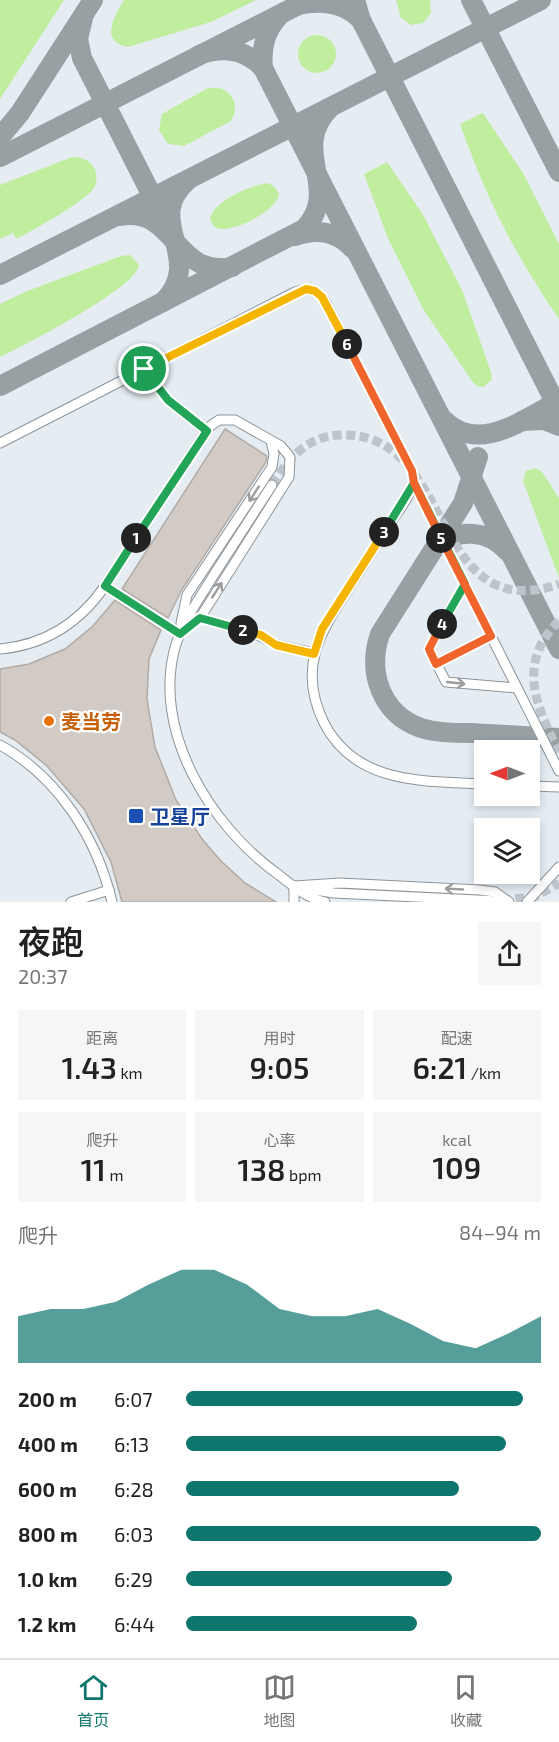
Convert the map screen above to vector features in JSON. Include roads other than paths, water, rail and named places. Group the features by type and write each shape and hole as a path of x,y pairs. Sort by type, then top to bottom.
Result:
{"lane":[{"path":"0,443 296,292 306,289 315,291 322,297 330,311 412,471 414,483 559,771"},
{"path":"144,369 168,400 207,431"},
{"path":"0,649 34,642 57,632 86,610 105,586 207,431 219,420 230,419 240,422 281,446 290,457 291,471 287,483 200,618 180,634"},
{"path":"271,441 272,467 187,595 171,671 173,708 180,739 196,783 220,821 254,857 306,895 326,902"},
{"path":"414,483 322,629 314,654 314,693 320,714 336,741 358,762 399,779 474,783"},
{"path":"180,634 190,612 272,485"},
{"path":"465,584 429,649 436,664 446,682 517,688"},
{"path":"105,586 180,634"},
{"path":"200,618 256,634 283,647 314,654"},
{"path":"436,664 491,636"},
{"path":"0,745 32,767 64,800 84,831 112,902"},
{"path":"540,786 559,787"},
{"path":"527,902 559,867"},
{"path":"294,886 340,883 480,890 495,892 509,902"},
{"path":"294,886 334,893 498,901"},
{"path":"294,886 294,902"},
{"path":"71,902 109,890"}],"tunnel":[{"path":"272,485 292,458 317,440 339,435 377,442 405,462 426,491 462,555 486,579 516,590 559,584"},
{"path":"559,621 546,637 538,653 534,669 534,685 543,718 559,752"},
{"path":"502,901 536,896 559,883"}],"place":[{"name":"麦当劳","path":"49,721"},
{"name":"卫星厅","path":"136,816"}]}
